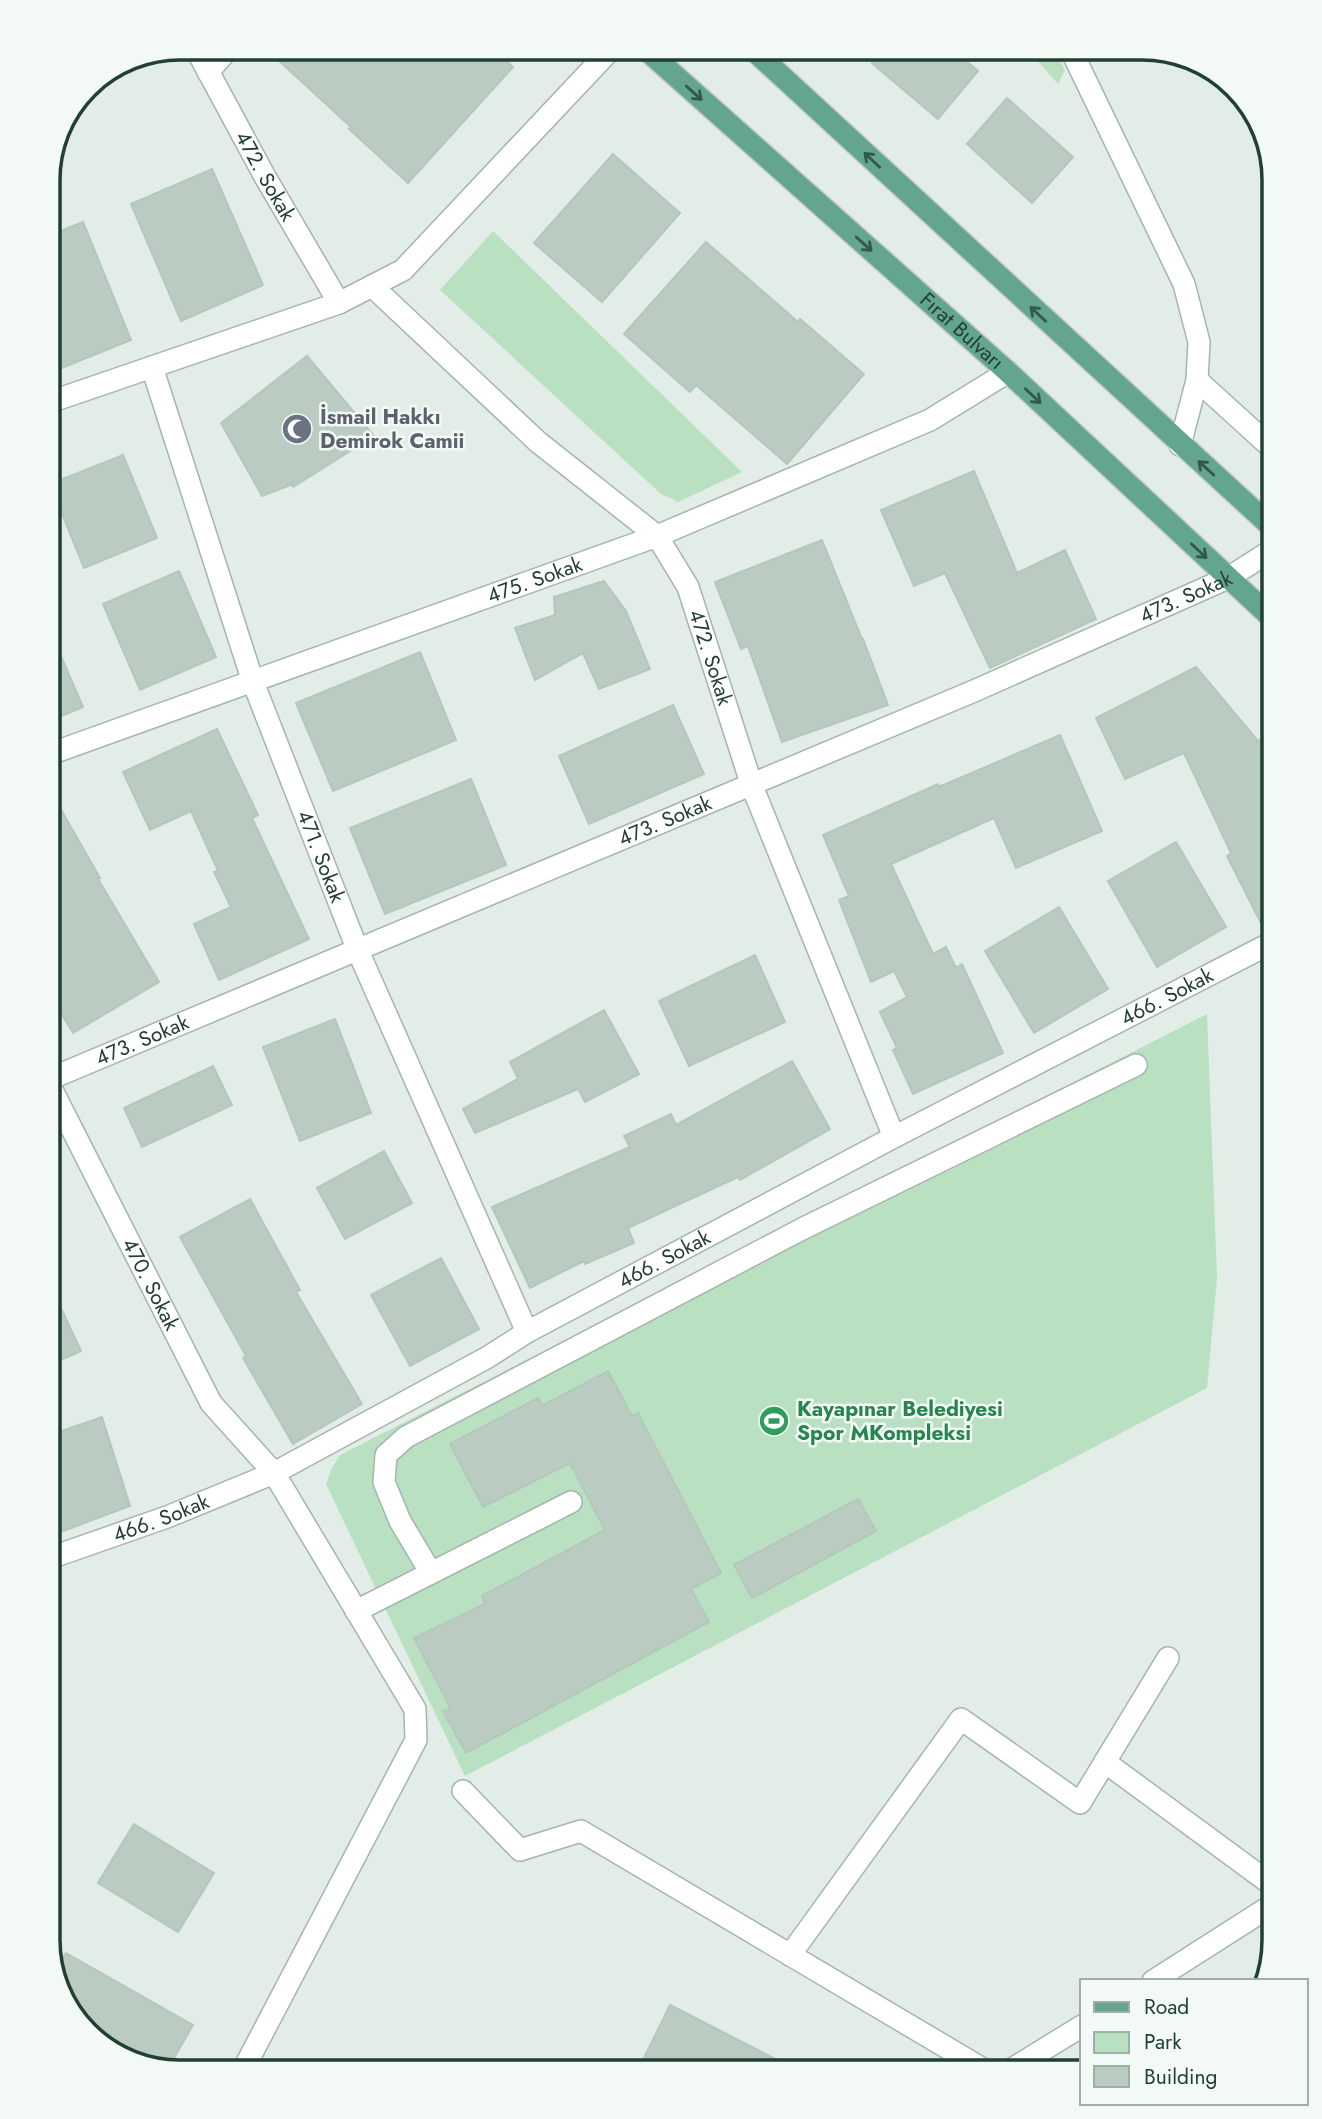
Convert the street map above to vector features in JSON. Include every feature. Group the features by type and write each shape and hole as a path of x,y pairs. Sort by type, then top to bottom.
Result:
{"main road":[{"name":"Fırat Bulvarı","path":"658,60 1008,372 1262,609"},
{"path":"764,60 1262,518"}],"street":[{"name":"472. Sokak","path":"202,60 264,175 339,303"},
{"path":"208,72 219,60"},
{"path":"60,399 339,303 403,270 601,60"},
{"path":"1076,60 1184,284 1199,342 1197,380 1180,445"},
{"name":"472. Sokak","path":"372,286 538,442 657,536 688,586 752,786 894,1137"},
{"name":"471. Sokak","path":"152,367 253,682 358,951 527,1332"},
{"name":"475. Sokak","path":"60,750 657,536 930,420 1008,372"},
{"path":"1197,380 1262,439"},
{"name":"473. Sokak","path":"60,1075 974,691 1228,578 1262,556"},
{"name":"466. Sokak","path":"60,1554 167,1517 274,1473 488,1357 527,1332 894,1137 1262,948"},
{"path":"431,1573 400,1521 384,1482 386,1455 406,1437 802,1229 1136,1065"},
{"name":"470. Sokak","path":"60,1106 211,1403 274,1473 415,1709 415,1740 248,2059"},
{"path":"356,1611 570,1502"},
{"path":"790,1955 961,1719 1080,1803 1168,1658"},
{"path":"1105,1762 1262,1877"},
{"path":"463,1791 520,1850 582,1831 967,2060"},
{"path":"1156,1979 1262,1911"},
{"path":"1026,2060 1080,2026"}],"green space":[{"path":"1037,60 1060,60 1065,70 1058,84"},
{"path":"493,231 742,472 678,502 661,494 440,290"},
{"name":"Kayapınar Belediyesi Spor MKompleksi","path":"1207,1014 1217,1278 1207,1388 465,1776 326,1484 340,1455"}],"building":[{"path":"278,60 505,60 513,67 408,183 349,129 351,127"},
{"path":"874,60 965,60 978,71 938,119 872,63"},
{"path":"1007,98 1073,157 1032,203 967,144"},
{"path":"613,154 680,213 602,302 534,243"},
{"path":"212,169 263,285 181,321 131,204"},
{"path":"83,222 131,340 60,369 60,231"},
{"path":"706,242 798,322 800,319 864,374 787,464 696,385 690,392 624,334"},
{"name":"İsmail Hakkı Demirok Camii","path":"307,356 374,436 293,487 293,484 262,496 221,423"},
{"path":"123,455 157,538 84,568 60,509 60,480"},
{"path":"974,471 1017,573 1065,550 1096,619 990,668 945,573 914,586 881,510"},
{"path":"822,540 888,705 782,742 748,646 741,649 715,582"},
{"path":"179,571 216,657 140,690 103,604"},
{"path":"604,581 626,611 650,669 599,689 583,653 535,680 515,628 555,615 554,597"},
{"path":"420,652 456,740 333,791 296,703"},
{"path":"60,654 83,707 60,717"},
{"path":"1196,667 1258,741 1262,740 1262,925 1227,856 1231,853 1184,753 1125,779 1096,718"},
{"path":"673,705 704,774 589,824 559,756"},
{"path":"217,729 258,815 252,818 309,939 219,980 194,924 231,907 214,872 218,871 191,811 150,830 123,772"},
{"path":"1060,735 1102,831 1016,868 994,818 891,864 933,954 946,947 956,968 962,964 1003,1053 913,1094 893,1050 897,1048 880,1012 907,997 894,971 871,982 839,900 849,896 823,835 938,784 939,787"},
{"path":"471,779 506,865 385,914 350,828"},
{"path":"60,808 100,878 98,879 159,982 73,1033 60,1012"},
{"path":"1176,842 1226,927 1157,967 1108,881"},
{"path":"1059,907 1108,989 1034,1033 985,951"},
{"path":"755,955 785,1022 689,1066 659,1001"},
{"path":"604,1010 639,1074 585,1102 578,1089 475,1133 463,1109 518,1079 510,1062"},
{"path":"335,1019 371,1113 300,1141 263,1047"},
{"path":"792,1061 830,1129 740,1180 738,1177 628,1228 634,1243 585,1264 584,1261 530,1288 492,1207 630,1147 624,1136 671,1114 676,1125"},
{"path":"213,1066 232,1105 142,1147 124,1108"},
{"path":"384,1151 412,1203 345,1239 317,1188"},
{"path":"250,1199 300,1290 296,1292 362,1404 293,1444 243,1358 246,1356 180,1237"},
{"path":"441,1258 479,1329 410,1366 371,1295"},
{"path":"60,1306 81,1351 60,1360"},
{"path":"608,1371 632,1416 638,1413 721,1573 691,1589 709,1622 466,1753 443,1711 451,1709 414,1638 485,1604 482,1596 605,1530 570,1463 483,1507 450,1444 538,1398 542,1406"},
{"path":"102,1417 130,1506 60,1532 60,1432"},
{"path":"858,1499 876,1531 752,1598 734,1565"},
{"path":"134,1824 214,1873 178,1932 98,1883"},
{"path":"66,1953 193,2025 173,2059 141,2053 100,2030 89,2019 72,1992 62,1961"},
{"path":"670,2005 777,2060 643,2059"}],"place":[{"name":"İsmail Hakkı Demirok Camii","path":"297,429"},
{"name":"Kayapınar Belediyesi Spor MKompleksi","path":"774,1421"}]}
